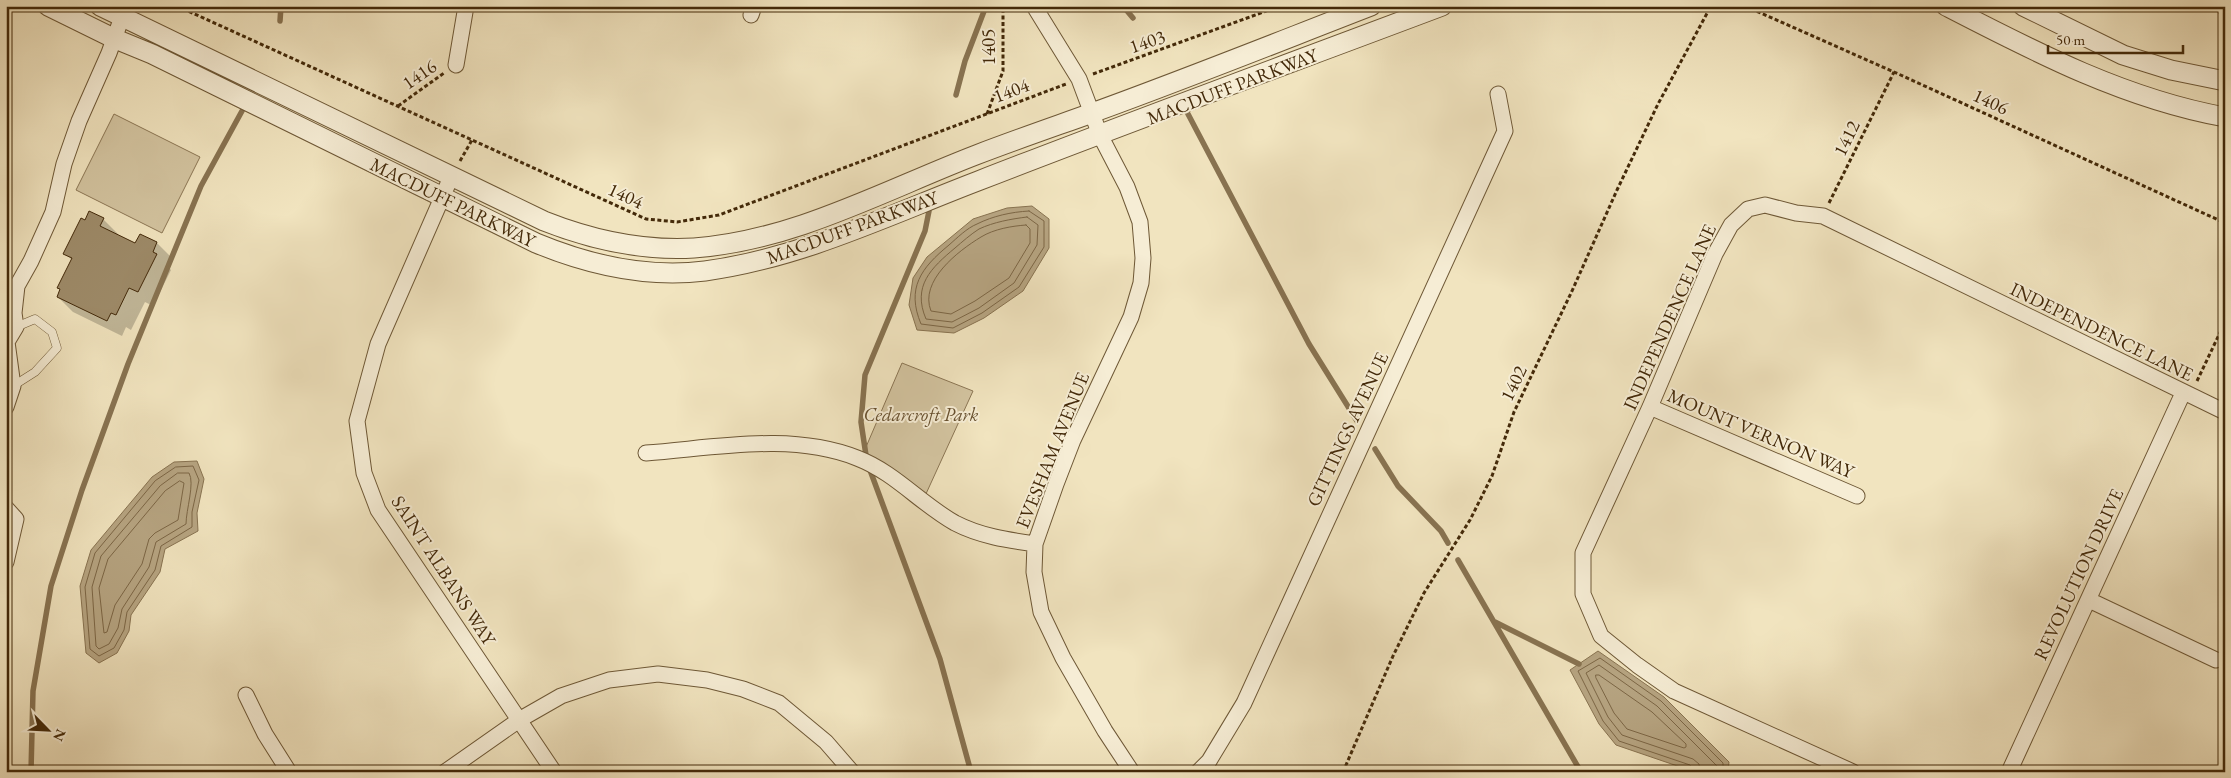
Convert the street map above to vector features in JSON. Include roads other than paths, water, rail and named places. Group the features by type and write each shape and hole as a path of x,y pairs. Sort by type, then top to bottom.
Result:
{"street":[{"name":"MACDUFF PARKWAY","path":"48,6 113,38 152,54 442,197 564,254 617,268 668,273 703,271 769,259 799,251 1442,6"},
{"name":"MACDUFF PARKWAY","path":"100,6 519,210 571,232 643,248 695,248 764,236 794,228 1042,129 1091,113 1371,6"},
{"path":"456,65 466,6"},
{"name":"EVESHAM AVENUE","path":"1034,6 1078,79 1100,135 1127,187 1140,222 1143,258 1141,283 1131,317 1073,440 1035,544 1034,572 1042,612 1063,658 1105,731 1132,772"},
{"path":"1946,6 1997,32 2121,89 2164,104 2225,116"},
{"path":"2023,6 2123,55 2171,70 2225,81"},
{"path":"6,407 13,386 7,342 16,327 14,312 17,286 52,212 64,164 76,130 122,18"},
{"name":"GITTINGS AVENUE","path":"1198,772 1209,761 1244,703 1505,131 1498,94"},
{"name":"SAINT ALBANS WAY","path":"452,177 378,344 357,421 364,473 378,510 554,772"},
{"name":"INDEPENDENCE LANE","path":"1853,772 1674,691 1601,636 1583,594 1584,553 1650,407 1715,254 1731,225 1748,210 1765,205 1796,213 1823,216 2225,412"},
{"name":"REVOLUTION DRIVE","path":"2009,772 2186,394"},
{"name":"MOUNT VERNON WAY","path":"1650,407 1857,496"},
{"path":"646,453 728,446 787,444 808,446 858,458 954,522 979,534 1035,544"},
{"path":"6,508 16,519 6,562"},
{"path":"2089,600 2216,660"},
{"path":"446,772 520,720 561,696 609,680 658,674 707,680 743,689 779,703 826,742 852,772"},
{"path":"246,695 265,734 289,772"}],"lane":[{"path":"13,386 36,372 57,348 52,332 36,320 16,327"}],"water":[{"path":"1032,206 1049,219 1049,248 1023,291 984,318 954,333 917,330 909,305 913,278 927,257 973,219 1007,208"},
{"path":"197,461 204,479 197,513 198,531 165,549 160,572 131,615 129,631 117,653 99,663 86,653 80,586 91,550 152,477 174,462"},
{"path":"1598,651 1664,697 1729,762 1728,772 1695,772 1616,745 1599,724 1570,670"}],"waterway":[{"path":"280,21 281,6"},
{"path":"956,95 965,61 986,6"},
{"path":"1123,6 1133,18"},
{"path":"2217,6 2225,19"},
{"path":"31,772 33,691 51,586 82,490 128,364 201,186 242,111"},
{"path":"1188,114 1309,344 1357,421"},
{"path":"929,211 925,231 865,375 861,422 867,462 940,659 971,772"},
{"path":"1375,449 1398,486 1441,531 1448,543"},
{"path":"1458,560 1581,772"},
{"path":"1495,622 1579,664"}],"park label":[{"name":"Cedarcroft Park","path":"921,414"}]}
